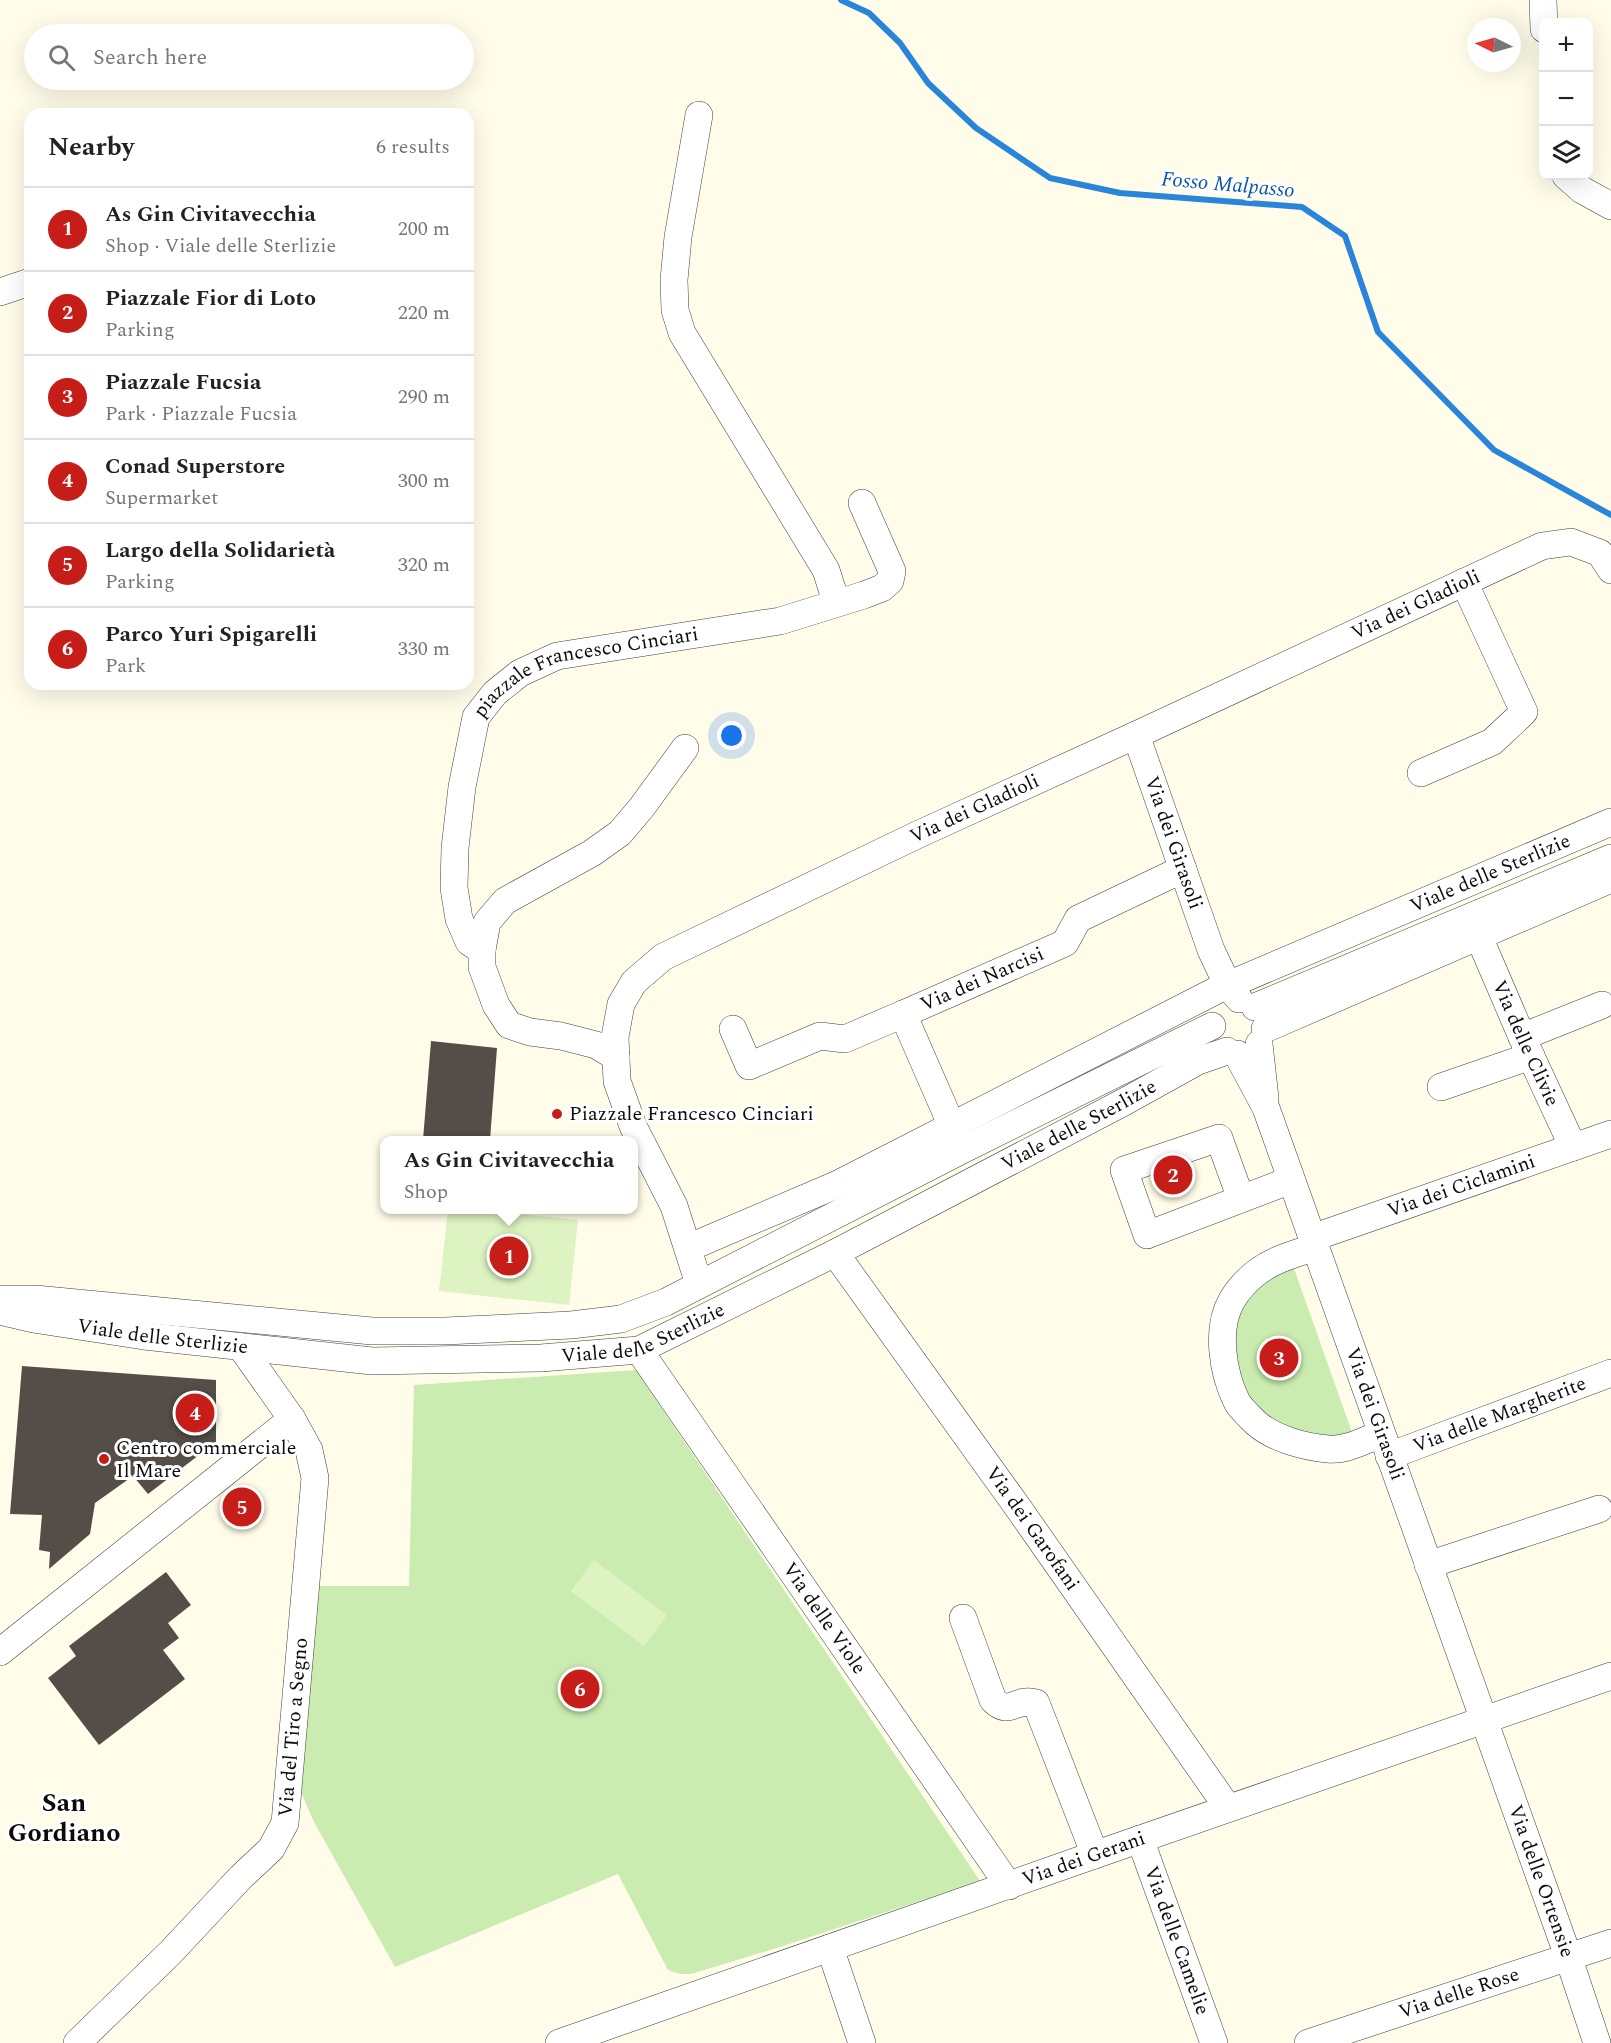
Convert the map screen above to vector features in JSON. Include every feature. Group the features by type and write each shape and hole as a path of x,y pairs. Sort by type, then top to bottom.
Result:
{"street":[{"path":"1543,0 1544,18"},
{"path":"699,115 678,237 674,280 675,310 682,333 826,570 834,592 834,603"},
{"path":"1571,180 1582,190 1611,206"},
{"path":"0,292 24,284"},
{"name":"piazzale Francesco Cinciari","path":"482,950 469,942 459,918 454,888 455,848 462,787 476,717 495,693 520,673 557,656 780,621 882,588 890,581 892,571 862,503"},
{"name":"Via dei Gladioli","path":"699,1284 674,1206 633,1126 617,1081 615,1037 621,1004 634,982 663,957 917,835 1542,546 1571,542 1600,553 1611,570"},
{"path":"1421,773 1492,742 1524,712 1464,582"},
{"name":"Via dei Girasoli","path":"1136,735 1483,1720"},
{"path":"616,1057 596,1045 561,1036 530,1032 509,1025 496,1005 482,967 482,950 487,922 506,901 592,853 620,832 642,807 685,748"},
{"name":"Viale delle Sterlizie","path":"0,1311 33,1319 144,1336 384,1361 541,1358 639,1350 835,1253 1124,1102 1198,1061 1236,1020 1611,822"},
{"name":"Viale delle Sterlizie","path":"688,1248 836,1185 957,1138 1611,858"},
{"name":"Via dei Narcisi","path":"957,1138 903,1014 1065,943 1078,919 1183,869"},
{"name":"Viale delle Sterlizie","path":"0,1299 35,1299 372,1331 445,1331 571,1325 621,1319 666,1302 957,1138 1236,1020 1479,937 1611,879"},
{"name":"Via delle Clivie","path":"1479,937 1573,1147"},
{"path":"1441,1087 1527,1047 1602,1005"},
{"path":"733,1029 749,1066 820,1036 845,1039 903,1014"},
{"name":"Via dei Ciclamini","path":"1385,1445 1351,1446 1330,1450 1280,1437 1257,1424 1238,1404 1222,1355 1222,1330 1231,1302 1256,1273 1313,1242 1611,1134"},
{"path":"1241,1199 1291,1180"},
{"name":"Via dei Garofani","path":"835,1253 1019,1509 1228,1808"},
{"name":"Via del Tiro a Segno","path":"77,2043 170,1953 241,1877 271,1849 285,1823 315,1478 309,1450 291,1419 241,1347"},
{"name":"Via delle Viole","path":"639,1350 1009,1886"},
{"name":"Via delle Margherite","path":"1385,1445 1611,1373"},
{"path":"0,1652 291,1419"},
{"path":"1428,1565 1599,1509"},
{"path":"963,1618 993,1700 1005,1708 1029,1701 1036,1703 1095,1856"},
{"name":"Via dei Gerani","path":"560,2043 1611,1676"},
{"name":"Via delle Ortensie","path":"1483,1720 1597,2043"},
{"name":"Via delle Camelie","path":"1140,1839 1214,2043"},
{"name":"Via delle Rose","path":"1308,2043 1611,1943"},
{"path":"830,1948 862,2043"}],"green space":[{"path":"448,1214 520,1214 578,1220 569,1305 439,1291"},
{"path":"1291,1260 1353,1435 1335,1438 1278,1429 1250,1405 1234,1369 1236,1316 1244,1298"},
{"path":"636,1370 980,1881 783,1946 691,1974 680,1974 668,1970 618,1874 395,1967 314,1822 301,1792 319,1586 409,1586 414,1385"},
{"path":"594,1560 667,1615 644,1646 571,1591"}],"building":[{"path":"431,1041 497,1048 490,1136 423,1136"},
{"name":"Centro commerciale Il Mare","path":"22,1366 216,1380 216,1442 148,1494 133,1476 95,1503 90,1534 49,1569 50,1552 39,1550 42,1515 10,1514"},
{"path":"166,1572 191,1605 168,1623 179,1638 163,1650 185,1679 99,1745 48,1678 76,1656 69,1646"}],"waterway":[{"name":"Fosso Malpasso","path":"841,0 869,13 900,43 928,83 976,128 1050,178 1120,193 1302,207 1345,236 1378,332 1494,450 1611,515"}],"place":[{"name":"Piazzale Francesco Cinciari","path":"557,1114"},
{"name":"Piazzale Fior di Loto","path":"1173,1175"},
{"name":"As Gin Civitavecchia","path":"509,1256"},
{"name":"Piazzale Fucsia","path":"1279,1358"},
{"name":"Conad Superstore","path":"195,1413"},
{"name":"Centro commerciale Il Mare","path":"104,1459"},
{"name":"Largo della Solidarietà","path":"242,1507"},
{"name":"Parco Yuri Spigarelli","path":"580,1689"}],"district":[{"name":"San Gordiano","path":"64,1818"}]}
